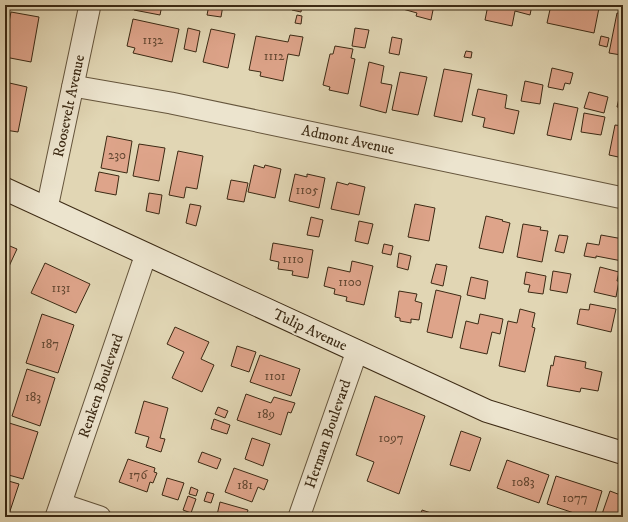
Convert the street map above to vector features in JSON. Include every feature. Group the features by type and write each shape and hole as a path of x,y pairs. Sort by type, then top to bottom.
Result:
{"main road":[{"name":"Tulip Avenue","path":"5,189 487,411 623,453"}],"street":[{"name":"Roosevelt Avenue","path":"47,208 90,5"},
{"name":"Admont Avenue","path":"73,86 171,102 623,198"},
{"name":"Renken Boulevard","path":"59,510 146,254"},
{"name":"Herman Boulevard","path":"299,517 357,352"},
{"path":"59,510 100,517"}],"building":[{"path":"135,5 162,5 160,15 134,10"},
{"path":"209,5 223,5 221,17 207,15"},
{"path":"292,5 302,5 301,12 292,10"},
{"path":"392,5 434,5 431,20 416,16 417,13"},
{"path":"488,5 532,5 530,15 515,11 512,26 485,20"},
{"path":"551,5 587,5 599,8 594,33 547,23"},
{"path":"11,12 39,17 31,62 5,57 5,41"},
{"path":"617,13 623,14 623,43 621,55 609,53"},
{"path":"297,15 302,16 301,24 295,23"},
{"path":"133,19 179,29 172,62 133,53 135,48 127,46"},
{"path":"188,28 200,31 196,52 184,49"},
{"path":"355,28 369,30 365,48 352,46"},
{"path":"211,29 235,34 228,68 203,62"},
{"path":"290,35 303,37 299,56 288,54 283,81 260,76 261,72 249,70 256,36 288,42"},
{"path":"601,36 609,38 607,47 599,45"},
{"path":"392,37 402,39 399,55 389,53"},
{"path":"335,46 353,49 351,58 355,59 348,94 329,90 330,87 323,85 330,54 333,54"},
{"path":"466,51 472,52 471,58 464,57"},
{"path":"369,62 384,66 381,83 392,85 386,113 360,106"},
{"path":"552,68 573,73 570,84 565,83 563,90 548,87"},
{"path":"444,69 472,74 462,122 434,116"},
{"path":"400,72 427,77 418,115 392,110"},
{"path":"525,81 543,85 540,104 521,101"},
{"path":"5,82 27,87 18,132 5,130"},
{"path":"623,85 623,108 617,107"},
{"path":"478,89 507,95 505,108 519,111 514,134 483,127 485,118 472,115"},
{"path":"589,92 608,97 604,113 584,108"},
{"path":"554,103 578,108 571,140 547,135"},
{"path":"584,113 605,117 601,135 581,132"},
{"path":"615,125 623,126 623,158 609,155"},
{"path":"107,136 132,141 127,173 101,168"},
{"path":"139,144 165,148 159,181 133,176"},
{"path":"178,151 203,156 197,189 186,187 184,198 169,195"},
{"path":"254,165 264,168 265,165 281,169 275,198 248,192"},
{"path":"99,172 119,176 116,195 95,191"},
{"path":"295,174 307,177 307,174 325,178 319,208 289,201"},
{"path":"231,180 248,183 244,202 227,199"},
{"path":"337,182 365,187 359,215 331,209"},
{"path":"149,193 162,195 159,214 146,211"},
{"path":"190,204 201,206 196,226 186,223"},
{"path":"415,204 435,208 429,241 408,237"},
{"path":"486,216 510,223 503,253 479,248"},
{"path":"311,217 323,220 319,237 307,235"},
{"path":"359,221 373,224 368,244 355,241"},
{"path":"523,224 541,227 540,230 548,231 542,262 517,257"},
{"path":"559,235 568,236 564,253 555,251"},
{"path":"601,235 623,239 622,261 596,256 596,258 584,256 587,243 599,245"},
{"path":"273,243 313,250 308,278 292,275 293,271 278,269 279,262 270,260"},
{"path":"5,244 17,249 5,275"},
{"path":"384,244 393,246 391,255 382,253"},
{"path":"399,253 411,256 408,270 397,267"},
{"path":"352,261 373,266 364,305 346,301 347,297 334,294 335,289 324,286 328,267 350,272"},
{"path":"45,263 90,284 76,313 31,293"},
{"path":"436,264 447,266 443,286 431,283"},
{"path":"600,267 619,272 616,297 594,292"},
{"path":"553,271 571,274 567,293 550,290"},
{"path":"526,272 546,276 543,294 528,292 530,285 524,284"},
{"path":"471,277 488,281 485,299 467,295"},
{"path":"436,290 461,296 452,338 427,332"},
{"path":"399,291 417,294 415,301 422,303 419,320 411,319 411,323 400,321 400,318 395,317"},
{"path":"590,304 616,309 611,332 577,324 580,309 589,310"},
{"path":"520,309 535,313 532,327 535,328 525,372 499,366 508,321 517,323"},
{"path":"42,314 74,325 58,373 26,363"},
{"path":"480,314 503,319 500,334 492,332 487,354 460,348 466,321 478,324"},
{"path":"175,327 209,342 201,359 214,365 202,392 172,378 184,352 167,344"},
{"path":"237,346 256,352 249,372 231,366"},
{"path":"260,355 300,369 291,396 250,382"},
{"path":"555,356 586,362 585,368 602,372 598,391 581,388 580,392 547,386 551,365 553,366"},
{"path":"27,369 55,378 40,426 12,416"},
{"path":"246,394 271,403 274,397 295,403 291,413 288,412 281,435 237,420"},
{"path":"375,396 425,416 399,494 367,481 374,462 356,455"},
{"path":"144,401 168,408 160,438 165,439 161,452 146,447 149,437 135,433"},
{"path":"218,407 228,411 225,418 215,414"},
{"path":"214,419 230,425 227,434 211,429"},
{"path":"6,422 38,432 23,479 5,474"},
{"path":"461,431 481,438 470,471 450,465"},
{"path":"252,438 270,444 263,466 245,459"},
{"path":"202,452 221,459 217,469 198,462"},
{"path":"128,459 155,468 154,472 157,473 153,483 150,482 147,492 119,482"},
{"path":"507,460 549,475 539,503 497,488"},
{"path":"234,468 268,480 264,490 258,487 252,502 225,492"},
{"path":"556,476 602,491 594,517 586,517 547,504"},
{"path":"167,478 184,483 178,500 162,495"},
{"path":"5,480 19,484 8,517 5,517"},
{"path":"191,487 198,490 196,496 189,494"},
{"path":"610,491 623,496 623,517 601,517"},
{"path":"207,492 214,494 211,503 204,501"},
{"path":"188,496 196,499 191,513 183,510"},
{"path":"220,502 248,510 246,517 223,517 217,515"},
{"path":"422,510 443,517 420,517"}]}
